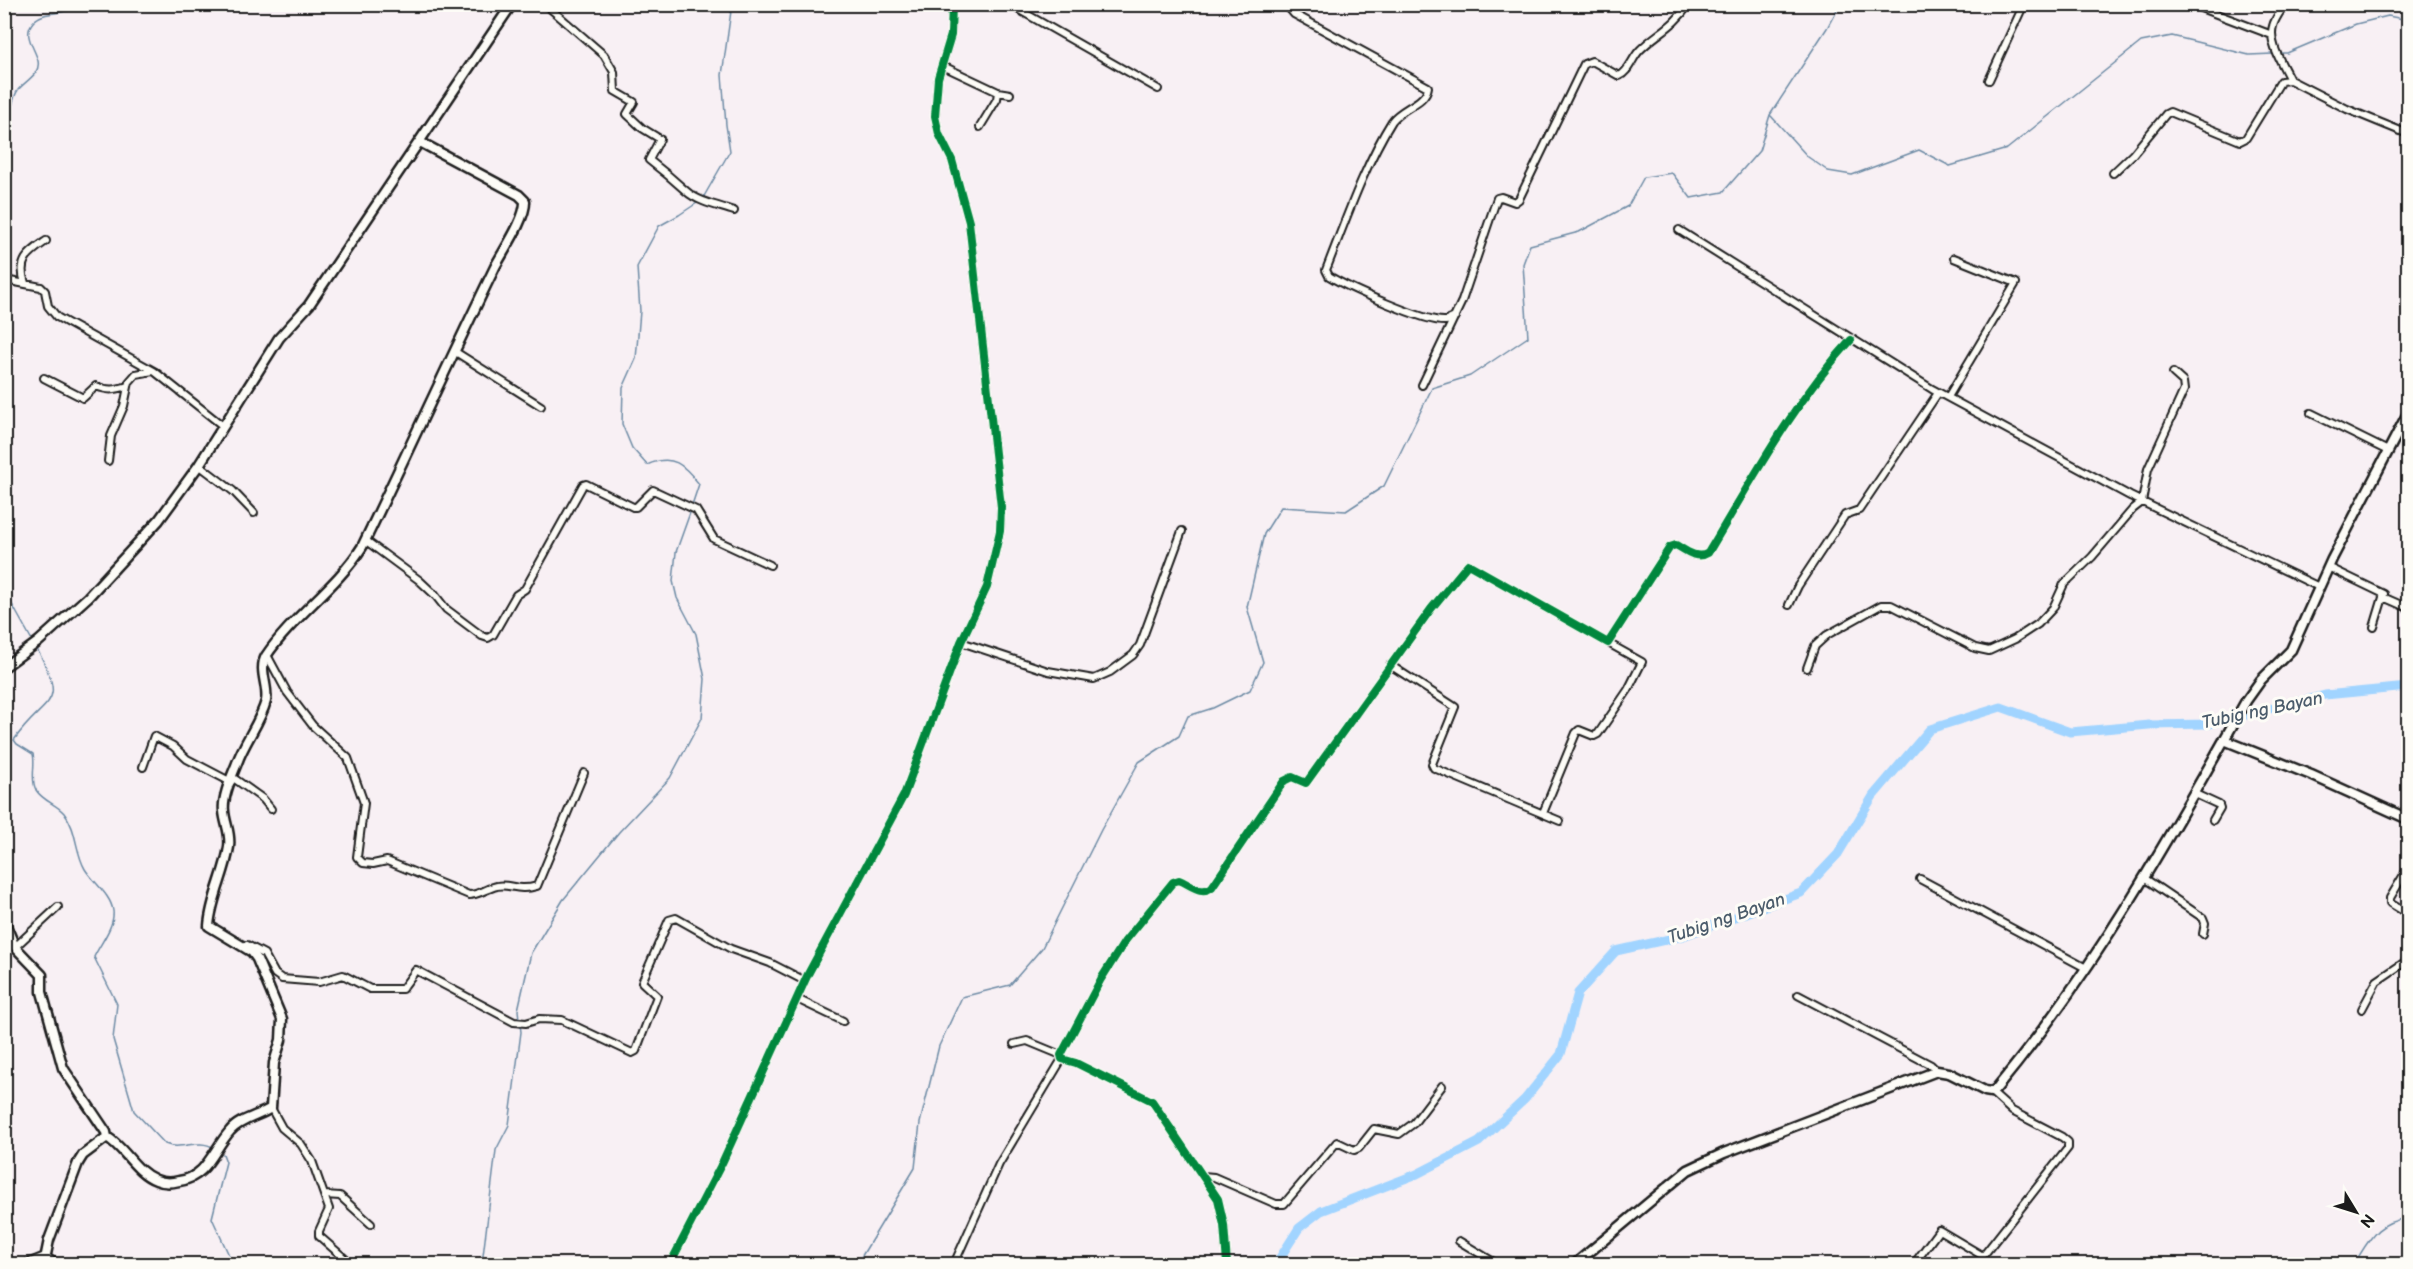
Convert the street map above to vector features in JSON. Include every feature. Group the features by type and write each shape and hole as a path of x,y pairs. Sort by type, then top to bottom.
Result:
{"street":[{"path":"4,667 38,642 88,597 159,520 199,465 279,338 309,305 512,4"},
{"path":"545,4 604,55 614,72 615,91 634,102 627,114 642,128 660,139 649,160 681,184 685,190 701,200 734,211"},
{"path":"670,1264 722,1163 805,981 904,795 962,642 987,587 1001,516 969,222 952,160 939,134 934,116 938,78 951,35 952,4"},
{"path":"1009,4 1158,89"},
{"path":"1288,4 1294,14 1428,87 1426,95 1398,113 1381,141 1326,270 1329,276 1427,318 1446,321 1455,317"},
{"path":"1422,386 1455,317 1497,198 1501,197 1515,202 1519,199 1584,64 1592,61 1618,76 1623,74 1639,51 1679,20 1689,4"},
{"path":"1989,80 2024,4"},
{"path":"2190,4 2272,35"},
{"path":"2285,4 2273,25 2272,35 2290,80"},
{"path":"943,66 998,92 1010,94"},
{"path":"2113,173 2170,112 2240,141 2246,138 2281,81 2290,80 2347,109 2409,134"},
{"path":"980,128 997,99 998,92"},
{"path":"420,142 519,195 525,201 526,210 508,241 419,425 412,446 355,558 264,661 263,674 267,693 265,704 237,760 223,808 230,832 229,848 210,908 209,926 216,932 264,954 275,974 282,979 319,982 343,975 370,989 402,989 416,970 514,1022 526,1023 539,1019 562,1020 632,1053 636,1051 657,996 642,982 669,920 675,918 731,949 770,963 805,981"},
{"path":"1679,230 1938,393 2142,502 2319,587"},
{"path":"25,283 21,272 27,254 46,241"},
{"path":"1948,397 2016,283 1954,258"},
{"path":"5,280 41,287 45,291 48,306 57,316 154,371 223,426"},
{"path":"1608,644 1670,547 1676,545 1695,556 1702,557 1708,553 1767,453 1825,368 1851,340"},
{"path":"454,351 541,406"},
{"path":"108,460 111,436 124,406 128,386 136,374 154,371"},
{"path":"1807,668 1815,646 1827,635 1881,605 1891,605 1975,648 1989,651 2015,639 2038,624 2053,608 2064,584 2142,502 2148,469 2184,390 2183,382 2173,373"},
{"path":"44,378 83,398 96,386 112,391 128,386"},
{"path":"1789,605 1798,586 1845,515 1859,510 1938,393"},
{"path":"2311,413 2388,451"},
{"path":"1991,1092 2008,1074 2052,1017 2086,968 2144,878 2261,680 2291,650 2328,567 2409,413"},
{"path":"199,465 232,491 254,513"},
{"path":"365,540 419,580 446,609 488,638 493,635 516,595 525,589 583,485 586,484 633,507 636,507 653,490 696,510 714,538 770,565"},
{"path":"962,642 1048,672 1094,679 1110,672 1134,655 1140,645 1182,531"},
{"path":"954,1264 999,1164 1061,1057 1101,979 1125,941 1173,882 1179,880 1202,891 1207,891 1212,887 1284,781 1292,777 1306,783 1431,609 1468,564 1642,662 1628,690 1598,734 1594,736 1579,730 1576,733 1543,813"},
{"path":"2328,567 2382,591 2384,594 2374,627"},
{"path":"2383,597 2409,608"},
{"path":"267,655 287,692 313,726 348,758 364,803 362,829 357,850 357,857 363,863 373,864 387,861 469,895 475,895 499,885 518,890 537,886 584,773"},
{"path":"1390,666 1455,707 1432,764 1434,768 1560,821"},
{"path":"143,767 154,736 173,746 188,759 232,779 262,799 271,809"},
{"path":"2224,740 2311,775 2409,819"},
{"path":"2193,793 2219,805 2220,808 2213,820"},
{"path":"2409,868 2390,898 2390,903 2409,914"},
{"path":"2144,878 2203,918 2205,923 2203,934"},
{"path":"1920,879 2086,968"},
{"path":"15,947 58,906"},
{"path":"4,921 15,947 42,975 42,992 63,1068 106,1132 107,1137 143,1173 156,1180 170,1183 186,1180 198,1174 207,1165 230,1130 271,1108"},
{"path":"235,941 252,952 257,959 282,1019 281,1040 274,1063 271,1108 282,1128 307,1153 325,1195 329,1209 319,1231 320,1236 351,1264"},
{"path":"2362,1009 2377,981 2409,960"},
{"path":"1798,995 1931,1065 1937,1071"},
{"path":"797,999 843,1021"},
{"path":"1014,1044 1027,1041 1152,1101 1218,1199 1224,1225 1227,1264"},
{"path":"1575,1264 1688,1170 1724,1153 1937,1071 1948,1072 1991,1092 2012,1111 2068,1142 2068,1148 1983,1256 1939,1230 1914,1264"},
{"path":"1203,1176 1214,1177 1276,1204 1284,1204 1337,1142 1354,1150 1359,1148 1374,1129 1399,1134 1414,1123 1442,1086"},
{"path":"44,1260 78,1163 83,1155 107,1137"},
{"path":"325,1195 340,1196 370,1224"},
{"path":"1458,1241 1497,1264"},
{"path":"25,1264 44,1260 58,1264"}],"waterway":[{"path":"4,124 18,90 37,70 38,61 29,37 33,22 43,15 69,10 80,4"},
{"path":"703,198 730,151 722,75 732,4"},
{"path":"857,1264 915,1168 920,1123 939,1046 962,997 1010,985 1042,948 1101,830 1139,762 1179,736 1188,716 1213,708 1250,690 1263,662 1247,607 1264,534 1281,507 1346,511 1384,486 1432,388 1470,376 1528,337 1523,264 1530,245 1579,232 1628,206 1644,177 1672,173 1691,198 1723,192 1759,151 1770,115 1827,28 1840,4"},
{"path":"2281,53 2287,53 2356,24 2388,16 2408,20"},
{"path":"1771,116 1808,157 1828,171 1852,175 1919,150 1950,166 2007,149 2141,42 2172,36 2249,55 2273,54"},
{"path":"692,505 699,484 694,477 683,466 671,461 664,460 647,465 632,448 622,424 623,388 636,359 640,311 637,267 659,226 700,201"},
{"path":"4,499 9,505 10,513 4,527"},
{"path":"519,1019 518,1010 531,953 563,900 619,832 670,778 702,718 705,679 696,634 677,598 673,581 676,552 691,510"},
{"path":"4,590 33,642"},
{"path":"37,649 51,682 50,700 14,740 33,754 33,781 36,790 61,810 68,819 85,869 112,905 112,923 94,957 117,1004 113,1039 134,1111 165,1144 171,1146 202,1144 214,1148"},
{"name":"Tubig ng Bayan","path":"1276,1264 1299,1228 1321,1211 1417,1174 1479,1142 1525,1099 1561,1054 1578,993 1616,951 1683,936 1801,893 1838,854 1873,796 1930,729 2001,707 2070,732 2149,725 2210,724 2325,695 2408,687"},
{"path":"482,1264 496,1150 509,1125 521,1032 520,1024"},
{"path":"223,1154 226,1162 212,1218 233,1264"},
{"path":"2354,1264 2375,1233 2388,1223 2408,1218"}],"cycle path":[{"path":"670,1264 722,1163 808,974 904,795 961,642 987,587 1000,531 1001,507 969,222 952,160 939,134 935,116 938,78 951,35 952,4"},
{"path":"1227,1264 1224,1225 1218,1199 1152,1101 1076,1063 1062,1059 1061,1055 1101,979 1125,941 1173,882 1179,880 1200,890 1212,887 1284,781 1292,777 1306,783 1431,609 1468,564 1608,643 1670,547 1676,545 1700,556 1708,553 1792,416 1830,364 1851,340"}]}
